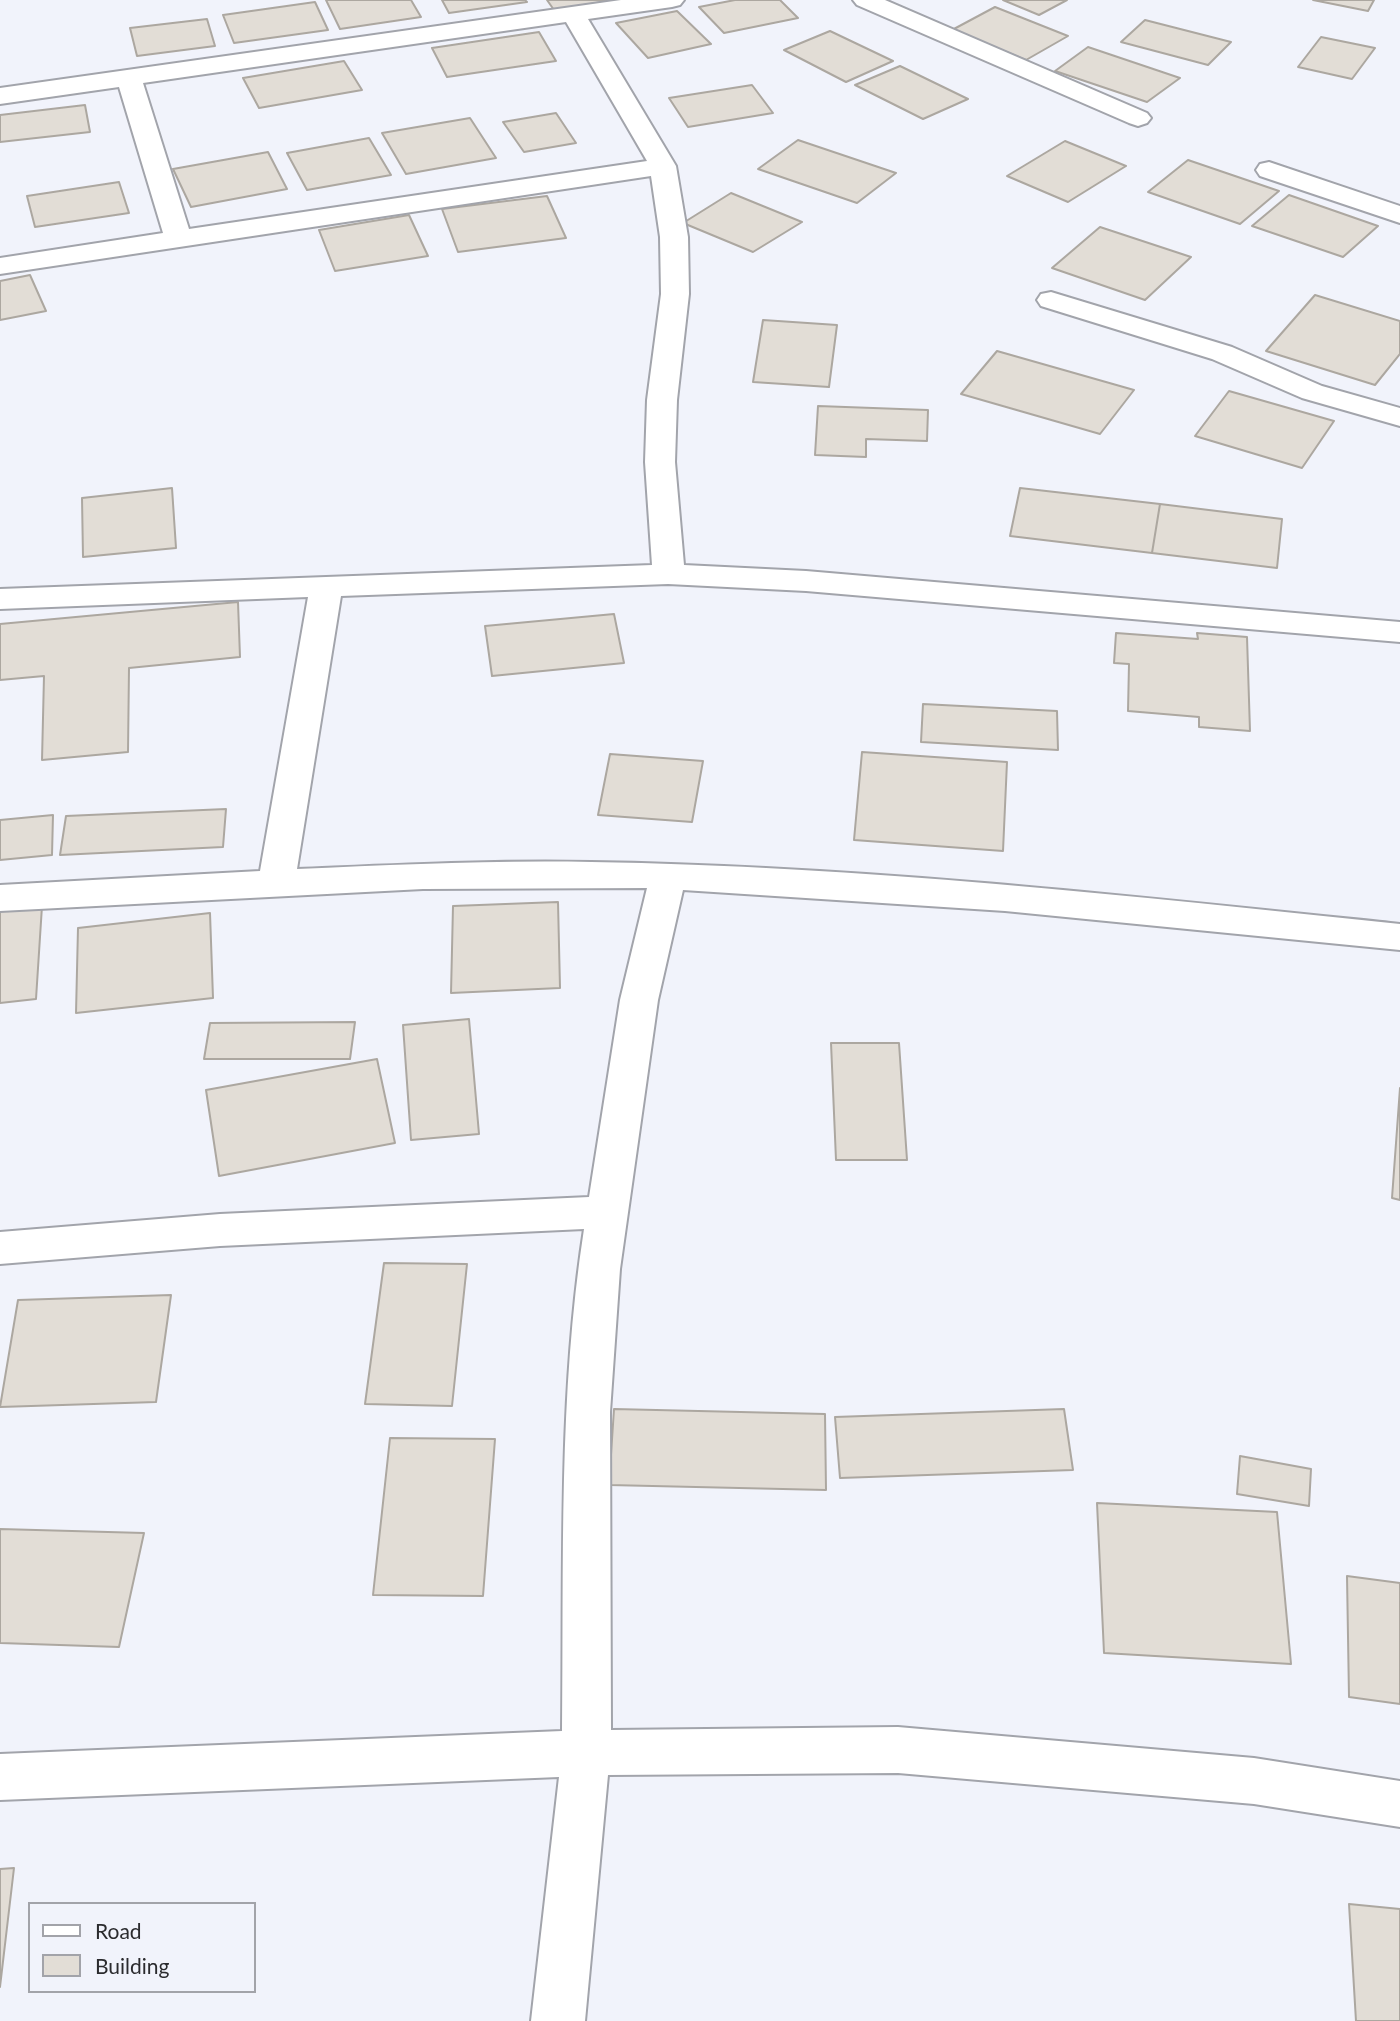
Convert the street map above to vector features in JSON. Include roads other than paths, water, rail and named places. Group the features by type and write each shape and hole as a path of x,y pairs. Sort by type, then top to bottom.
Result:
{"street":[{"path":"0,96 575,16 672,0"},
{"path":"865,0 1138,118"},
{"path":"575,16 663,166 674,249 674,294 662,400 660,462 666,515 668,574"},
{"path":"129,78 178,239"},
{"path":"0,266 663,166"},
{"path":"1269,170 1400,215"},
{"path":"1051,300 1222,353 1312,392 1400,417"},
{"path":"0,599 668,574 806,581 1400,632"},
{"path":"276,885 326,588"},
{"path":"0,898 426,876 668,876 970,895 1400,937"},
{"path":"558,2021 586,1753 588,1412 599,1269 639,1000 668,876"},
{"path":"0,1248 220,1230 607,1212"},
{"path":"0,1777 586,1753 898,1750 1254,1781 1400,1804"}]}
